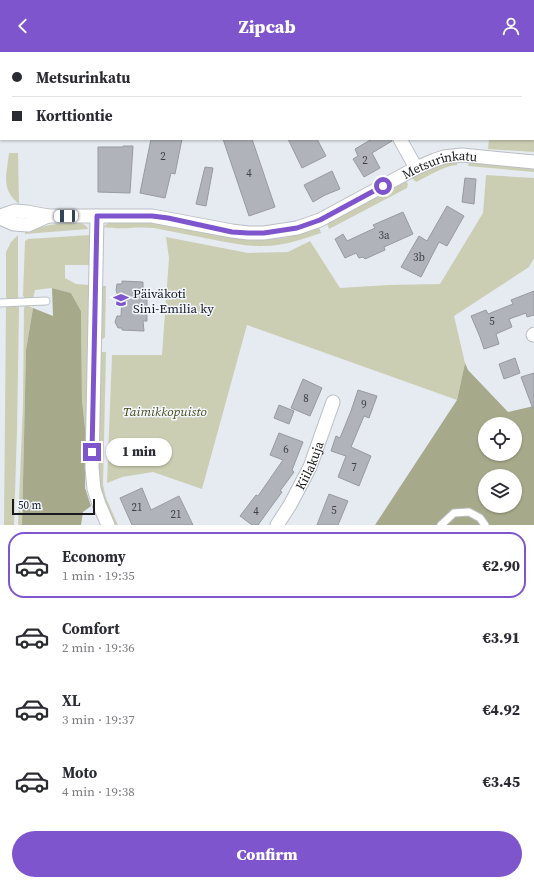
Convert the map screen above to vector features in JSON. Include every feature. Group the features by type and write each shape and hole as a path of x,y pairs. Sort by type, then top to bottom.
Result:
{"street":[{"path":"401,140 416,168"},
{"name":"Metsurinkatu","path":"0,217 15,210 48,216 152,216 232,232 248,233 279,231 297,228 320,220 416,168 444,157 479,156 534,162"},
{"path":"97,216 92,468 94,489 108,525"},
{"name":"Kiilakuja","path":"277,525 290,505 310,467 333,402"}],"lane":[{"path":"0,303 46,301"},
{"path":"441,525 454,513 469,512 480,518 485,525"}],"green space":[{"path":"489,140 534,140 534,152 488,149"},
{"path":"9,153 18,153 19,204 9,193 7,187 6,174"},
{"path":"458,161 457,165 441,169 416,182 412,178 434,166"},
{"path":"469,162 534,168 534,172 468,166"},
{"name":"Taimikkopuisto","path":"486,175 534,178 534,258 529,267 454,316 465,363 457,400 247,325 202,489 153,472 122,477 107,483 112,355 162,355 169,258 166,237 248,253 288,252 310,241 340,288 440,284 483,213"},
{"path":"406,181 408,184 407,188 329,229 327,223"},
{"path":"143,221 245,239 264,240 283,238 301,234 319,227 321,233 286,243 271,246 258,246 233,243 154,228 103,227 108,223 113,222"},
{"path":"75,222 85,225 88,229 25,234 25,231 56,224"},
{"path":"18,235 18,298 17,300 9,300 6,297 6,252 11,242"},
{"path":"90,235 89,265 65,265 65,278 76,284 89,285 86,436 82,401 81,311 71,293 52,288 35,290 33,299 26,299 23,296 25,241 28,239"},
{"path":"101,286 106,286 105,337 103,339 100,337"},
{"path":"52,288 71,293 81,311 82,401 86,436 85,488 91,506 83,512 81,525 22,525 26,350 33,308 53,316"},
{"path":"26,305 33,308 26,350 22,525 18,525 23,404 24,308"},
{"path":"6,306 19,307 14,525 4,525"},
{"path":"101,352 106,352 103,485 106,498 118,525 114,525 101,492 98,475"},
{"path":"465,363 468,370 508,412 534,406 534,525 375,525 457,400"}],"building":[{"path":"151,140 182,140 175,174 171,173 165,198 140,193"},
{"path":"223,140 252,140 275,207 249,216"},
{"path":"288,140 318,140 326,156 302,168"},
{"path":"370,140 392,140 372,153 380,168 364,177 353,159 358,156 355,149"},
{"path":"133,146 130,193 98,192 98,147"},
{"path":"205,167 213,168 206,206 196,204"},
{"path":"332,171 340,189 313,202 304,185"},
{"path":"465,178 476,179 474,204 462,202"},
{"path":"447,206 464,216 447,246 439,242 421,277 401,267 419,236 427,241"},
{"path":"403,212 413,234 384,247 385,250 365,259 363,257 359,258 356,253 345,258 335,239 343,234 347,241 375,228 373,225"},
{"path":"122,281 143,282 143,291 147,291 147,321 143,321 144,331 122,330 122,328 118,328 115,322 117,316 121,316 122,297 118,296 116,290 117,284 122,284"},
{"path":"534,291 534,315 527,317 526,313 509,319 512,327 496,334 499,344 484,349 471,316 486,310 488,314 513,304 511,300"},
{"path":"515,358 520,373 504,379 499,364"},
{"path":"534,373 534,409 533,409 521,377"},
{"path":"303,379 322,388 310,416 291,408"},
{"path":"358,390 377,396 369,418 364,416 351,447 371,456 359,486 338,477 346,456 331,451 336,436 340,438"},
{"path":"279,405 294,411 289,424 274,418"},
{"path":"279,433 303,442 292,470 294,472 280,491 282,492 258,525 252,525 240,516 256,495 258,496 283,460 270,455"},
{"path":"142,488 151,510 179,496 193,525 132,525 120,498"},
{"path":"329,494 348,501 338,525 317,525"}],"place":[{"name":"Päiväkoti Sini-Emilia ky","path":"121,300"}],"route":[{"path":"92,452 97,216 152,216 232,232 264,233 297,228 320,220 383,186"}]}
